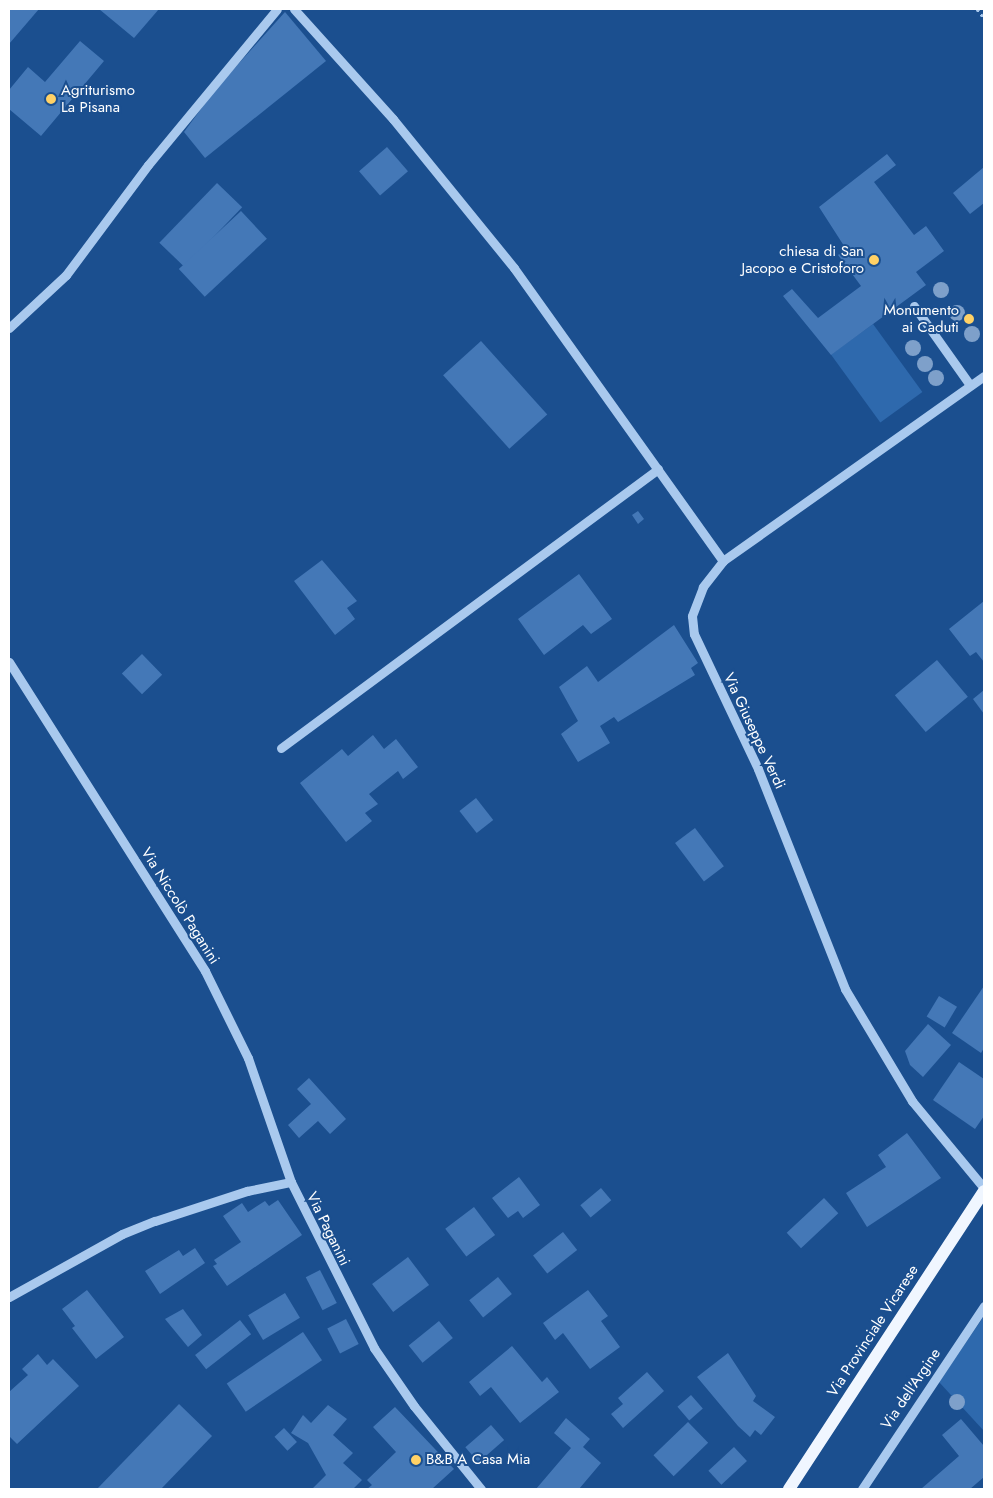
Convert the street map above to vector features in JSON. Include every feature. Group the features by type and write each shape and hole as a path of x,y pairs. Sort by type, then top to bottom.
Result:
{"main road":[{"name":"Via Provinciale Vicarese","path":"789,1489 984,1189"}],"street":[{"path":"9,328 66,275 148,165 276,9"},
{"path":"294,9 392,119 514,268 723,561"},
{"path":"914,306 970,385"},
{"name":"Via Giuseppe Verdi","path":"984,376 867,462 723,561 699,594 692,616 694,634 758,770 845,989 912,1101 984,1189"},
{"path":"281,748 658,468"},
{"name":"Via Niccolò Paganini","path":"9,662 205,971 248,1058 291,1182"},
{"name":"Via Paganini","path":"9,1297 122,1234 155,1221 247,1191 291,1182 374,1348 414,1406 482,1489"},
{"name":"Via dell'Argine","path":"862,1489 984,1306"}],"path":[{"path":"977,9 984,18"}],"shaded area":[{"path":"873,324 922,392 880,423 831,355"},
{"path":"984,1316 984,1431 939,1382"}],"building":[{"path":"9,9 39,9 9,44"},
{"path":"99,9 159,9 134,38"},
{"path":"285,12 326,61 205,158 184,132 215,90"},
{"path":"80,41 104,61 41,136 9,109 9,90 28,67 45,82"},
{"path":"387,147 408,171 380,195 359,171"},
{"path":"887,154 896,165 874,182 914,235 926,226 944,251 916,272 926,285 831,355 783,296 792,289 818,318 861,286 838,255 846,249 819,207"},
{"path":"984,167 984,203 970,214 953,193"},
{"path":"217,183 242,207 185,267 159,243"},
{"path":"241,211 267,239 205,297 179,269"},
{"path":"481,341 547,415 509,449 443,375"},
{"path":"638,511 644,519 638,524 632,515"},
{"path":"322,560 357,601 347,608 355,619 335,635 294,581"},
{"path":"579,574 612,619 591,634 583,625 544,655 518,619"},
{"path":"984,601 984,662 976,652 970,656 949,629"},
{"path":"674,625 698,663 691,668 695,675 618,722 614,717 600,726 610,743 578,762 561,734 578,721 559,687 587,666 598,682"},
{"path":"142,654 162,675 142,694 122,673"},
{"path":"937,660 968,697 926,732 895,695"},
{"path":"984,690 984,714 973,699"},
{"path":"373,735 384,749 396,739 418,767 403,779 398,771 369,794 378,804 365,813 372,821 346,842 300,783 342,749 348,756"},
{"path":"476,798 493,820 477,833 459,811"},
{"path":"695,828 724,866 704,881 675,843"},
{"path":"984,986 984,1048 981,1053 952,1033"},
{"path":"939,996 957,1007 945,1027 927,1017"},
{"path":"928,1024 951,1045 923,1077 910,1065 905,1051"},
{"path":"959,1062 984,1079 984,1116 975,1129 933,1100"},
{"path":"309,1078 346,1119 330,1134 318,1121 299,1138 288,1125 311,1104 297,1089"},
{"path":"907,1133 941,1178 867,1227 846,1193 886,1167 878,1155"},
{"path":"519,1177 540,1205 523,1218 518,1211 508,1218 492,1198"},
{"path":"601,1188 611,1200 591,1218 580,1205"},
{"path":"824,1198 838,1213 801,1248 787,1233"},
{"path":"278,1200 302,1235 227,1286 213,1266 217,1264 214,1260 241,1242 223,1216 242,1203 248,1212 265,1201 269,1206"},
{"path":"474,1207 495,1235 466,1257 445,1229"},
{"path":"563,1232 577,1250 547,1274 533,1255"},
{"path":"195,1248 205,1263 160,1294 145,1271 179,1250 183,1256"},
{"path":"408,1257 429,1285 393,1312 372,1284"},
{"path":"320,1270 337,1303 323,1310 306,1277"},
{"path":"498,1277 512,1294 483,1317 469,1300"},
{"path":"87,1290 124,1337 96,1359 72,1328 75,1326 62,1309"},
{"path":"588,1290 608,1316 601,1321 620,1347 590,1369 563,1333 555,1340 543,1323"},
{"path":"285,1293 300,1318 263,1340 248,1315"},
{"path":"183,1309 202,1335 188,1347 165,1319"},
{"path":"346,1319 359,1344 340,1353 327,1329"},
{"path":"240,1320 251,1334 206,1369 195,1355"},
{"path":"439,1321 453,1338 423,1363 409,1346"},
{"path":"303,1332 322,1360 246,1412 227,1383"},
{"path":"512,1346 542,1382 547,1377 559,1392 520,1423 491,1387 480,1396 469,1382"},
{"path":"728,1353 756,1396 753,1401 775,1417 761,1435 755,1430 750,1437 738,1426 697,1377"},
{"path":"38,1354 47,1365 53,1359 79,1386 17,1444 9,1436 9,1392 28,1375 22,1369"},
{"path":"647,1372 664,1391 623,1428 611,1414 623,1404 618,1398"},
{"path":"691,1395 703,1409 689,1420 677,1407"},
{"path":"179,1404 212,1436 161,1489 97,1489"},
{"path":"328,1405 347,1419 333,1435 353,1453 343,1463 362,1480 353,1489 312,1489 326,1475 308,1443 291,1433 303,1415 311,1423"},
{"path":"395,1407 454,1469 432,1489 367,1489 372,1485 367,1480 396,1452 373,1427"},
{"path":"566,1418 590,1439 583,1447 601,1463 579,1489 536,1489 571,1448 554,1433"},
{"path":"961,1419 984,1446 984,1477 970,1489 921,1489 959,1456 942,1435"},
{"path":"688,1422 708,1443 674,1476 653,1455"},
{"path":"491,1425 504,1440 478,1462 465,1447"},
{"path":"284,1428 297,1442 287,1451 274,1437"},
{"path":"734,1447 747,1461 721,1485 708,1471"}],"place":[{"name":"Agriturismo La Pisana","path":"51,99"},
{"name":"chiesa di San Jacopo e Cristoforo","path":"874,260"},
{"name":"Monumento ai Caduti","path":"969,319"},
{"name":"B&B A Casa Mia","path":"416,1460"}]}
